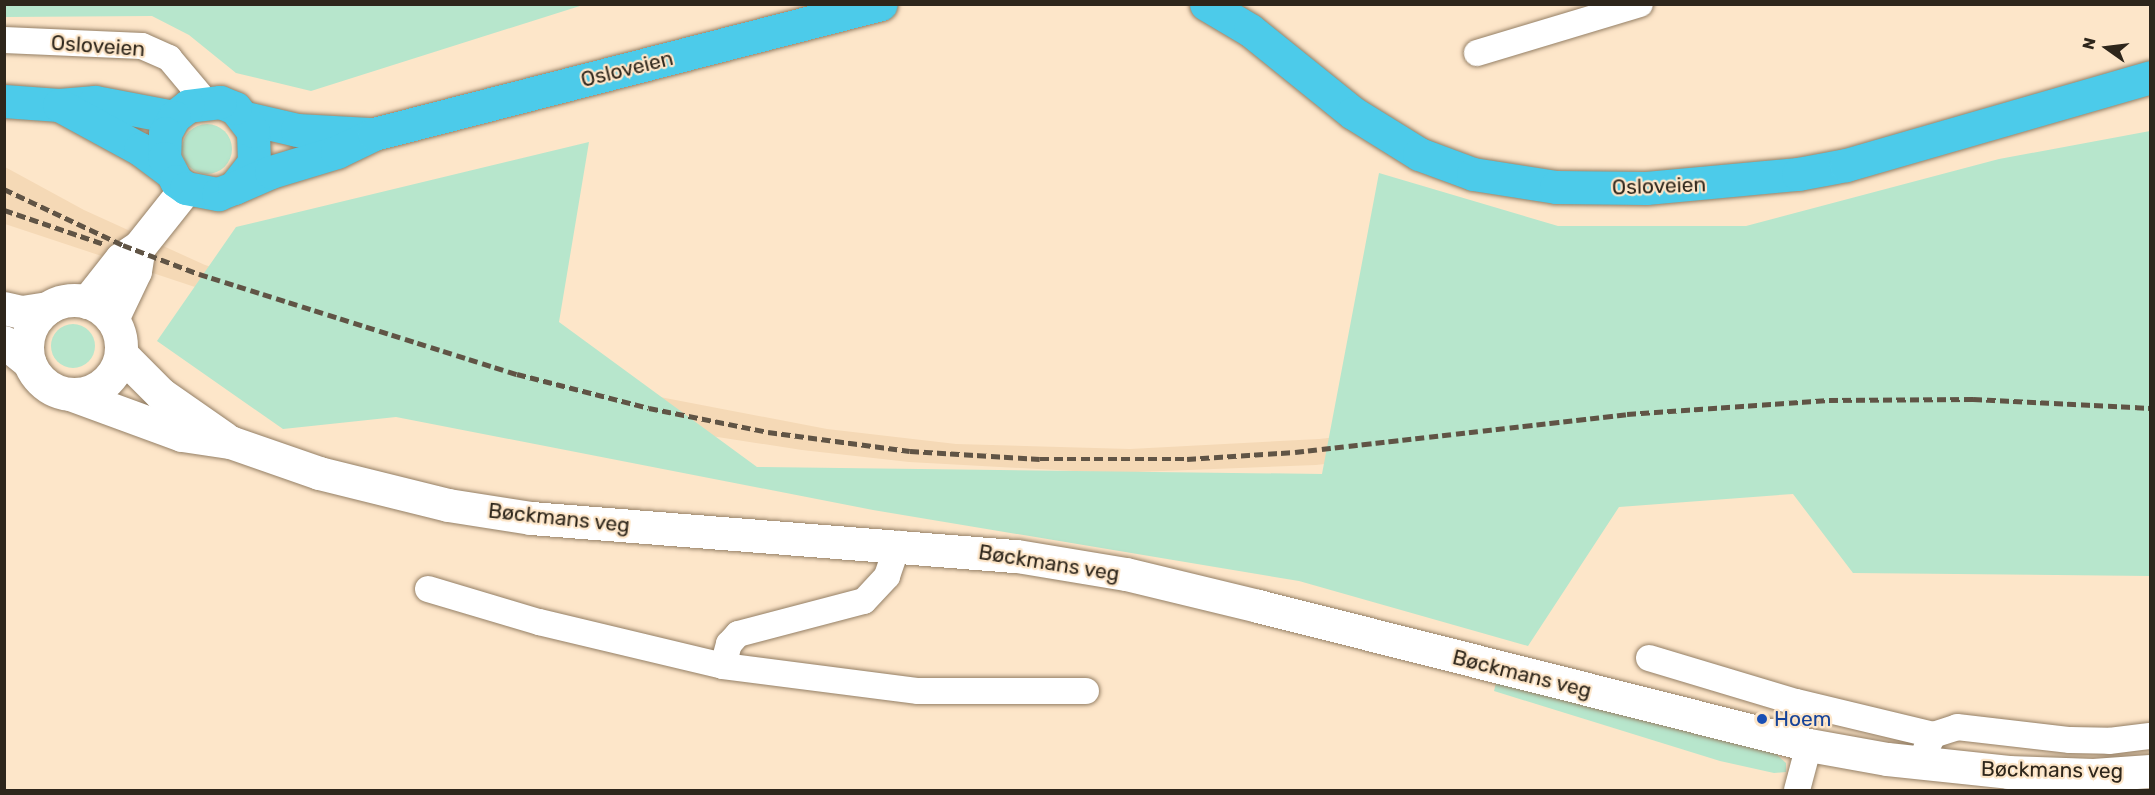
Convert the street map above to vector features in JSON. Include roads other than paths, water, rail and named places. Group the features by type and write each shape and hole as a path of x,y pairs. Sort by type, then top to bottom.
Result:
{"highway":[{"name":"Osloveien","path":"234,188 337,152 374,134 880,4"},
{"name":"Osloveien","path":"1206,4 1250,30 1353,113 1419,154 1473,174 1556,187 1646,188 1798,174 1846,165 2151,77"},
{"path":"4,101 59,105 95,102 174,117"},
{"path":"59,105 140,149 177,179 218,194 234,188 254,162 256,146 246,118 227,105 206,101 188,106 174,117 163,146 177,179"},
{"name":"Osloveien","path":"246,118 297,130 374,134"}],"main road":[{"path":"100,310 135,271 139,247 177,179"},
{"path":"4,308 22,312 48,308 74,300 100,310 120,336 121,354 115,371 103,384 87,392 70,394 53,389 39,378 30,363 4,342"},
{"path":"30,363 27,345 31,328 48,308"},
{"name":"Bøckmans veg","path":"121,354 161,394 230,442"},
{"name":"Bøckmans veg","path":"70,394 182,435 230,442 319,473 448,505 542,519 898,544 1017,556 1126,574 1809,745 1927,749 2007,781 2151,771"}],"street":[{"path":"1477,53 1640,4"},
{"name":"Osloveien","path":"4,40 142,46 170,58 206,101"},
{"path":"723,666 729,644 738,634 864,601 887,576 895,561 898,544"},
{"path":"428,589 539,622 723,666 918,691 1086,691"},
{"path":"1649,658 1785,699 1927,749 1957,727 2070,740 2109,741 2151,736"},
{"path":"1797,790 1809,745"}],"railway":[{"path":"4,189 123,245 199,274 517,374 649,408 768,432 910,451 1040,459 1187,459 1295,452 1627,414 1829,400 1973,399 2150,408"},
{"path":"4,210 104,244"}],"place":[{"name":"Hoem","path":"1762,719"}]}
